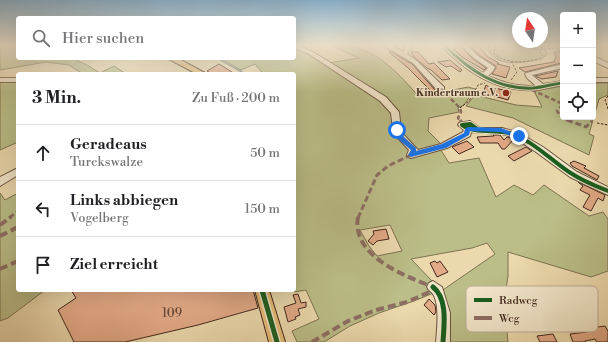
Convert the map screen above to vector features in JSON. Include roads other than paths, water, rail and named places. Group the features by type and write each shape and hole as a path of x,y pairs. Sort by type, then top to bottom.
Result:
{"main road":[{"path":"177,61 199,72"},
{"path":"263,292 277,342"}],"street":[{"path":"323,61 390,105 395,112 397,130 400,136 414,150 411,155 444,146 467,134 468,129 506,131 530,142 570,172 608,192"},
{"path":"413,61 441,89"},
{"path":"461,61 493,81 513,86 528,88 542,87 560,83"},
{"path":"482,61 492,67 491,70 483,76"},
{"path":"599,61 608,66"},
{"path":"542,87 528,74 560,67"},
{"path":"0,80 16,80"},
{"path":"596,80 608,80"},
{"path":"0,182 16,172"},
{"path":"433,287 438,292 444,313 443,342"}],"waterway":[{"path":"222,61 242,72"}],"place":[{"name":"Kindertraum e.V.","path":"506,93"}]}
